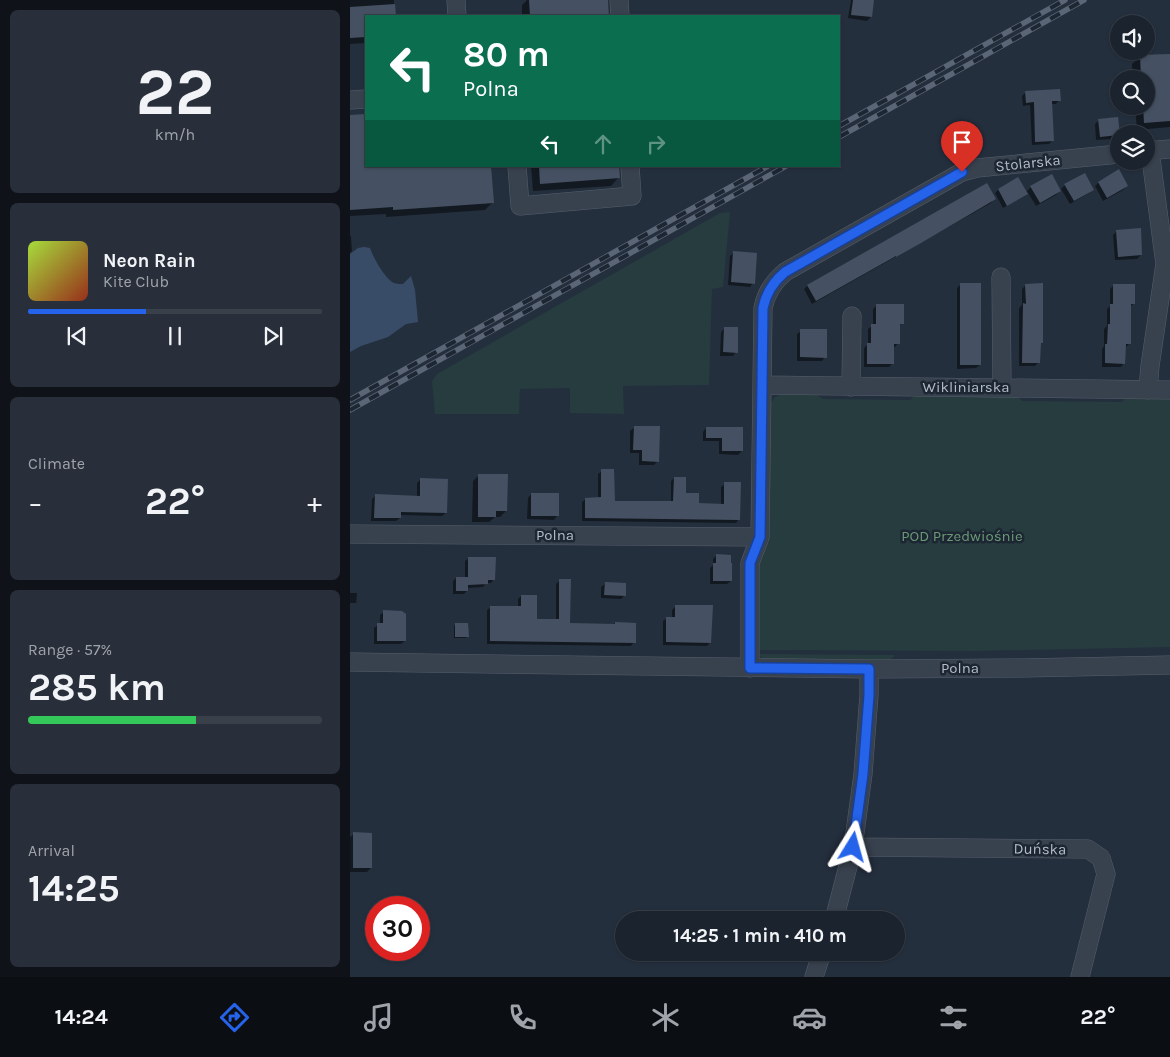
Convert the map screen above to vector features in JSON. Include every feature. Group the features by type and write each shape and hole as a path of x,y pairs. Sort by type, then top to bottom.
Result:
{"street":[{"path":"456,0 457,15"},
{"path":"619,0 620,15"},
{"path":"350,100 365,99"},
{"path":"1155,150 1170,149"},
{"name":"Stolarska","path":"762,385 765,299 778,277 785,272 962,172 1110,155"},
{"path":"518,167 520,206 632,196 630,167"},
{"path":"1148,390 1148,379 1166,264 1151,170"},
{"path":"1001,277 1002,387"},
{"path":"850,387 852,316"},
{"path":"750,668 750,563 760,537 762,385"},
{"name":"Wikliniarska","path":"762,385 1170,390"},
{"name":"Polna","path":"350,534 760,537"},
{"name":"Polna","path":"350,662 869,669 1023,668 1170,664"},
{"path":"836,911 853,847 863,774 869,669"},
{"name":"Duńska","path":"853,847 1088,849 1101,858 1106,874 1080,977"},
{"path":"814,977 819,961"}],"green space":[{"path":"730,212 723,287 712,289 709,385 623,386 624,414 570,413 570,388 520,389 519,414 435,414 432,381 437,374 720,213"},
{"name":"POD Przedwiośnie","path":"785,393 816,393 822,399 910,400 916,394 1017,395 1022,401 1122,402 1128,396 1166,396 1170,401 1170,647 975,651 758,650 758,562 768,543 770,404 775,397"},
{"path":"759,654 895,655 889,661 762,659"}],"water":[{"path":"358,248 370,248 383,273 394,283 403,284 411,276 415,290 418,322 406,324 388,337 361,346 350,352 350,254"}],"building":[{"path":"529,0 608,0 609,15 530,15"},
{"path":"853,0 874,0 872,17 851,15"},
{"path":"395,4 396,15 365,15 365,37 350,38 350,7"},
{"path":"1155,54 1170,54 1170,121 1144,123 1144,115 1155,115 1155,70 1141,70 1140,60 1155,60"},
{"path":"1060,89 1061,101 1052,101 1054,141 1035,142 1034,102 1026,103 1025,91"},
{"path":"365,114 365,167 491,167 494,203 393,210 393,207 350,210 350,115"},
{"path":"1118,117 1119,125 1110,125 1110,136 1100,137 1098,119"},
{"path":"539,167 619,167 620,178 540,184"},
{"path":"1120,170 1128,186 1107,198 1098,182"},
{"path":"1085,173 1094,190 1074,201 1064,184"},
{"path":"1052,174 1061,191 1040,203 1030,186"},
{"path":"1018,177 1028,194 1007,206 998,189"},
{"path":"987,183 996,199 816,301 807,285"},
{"path":"1141,228 1142,255 1118,257 1116,230"},
{"path":"733,251 757,253 755,284 731,282"},
{"path":"960,283 981,283 981,365 960,365"},
{"path":"1043,283 1043,343 1041,343 1040,363 1022,363 1023,303 1026,304 1025,284"},
{"path":"1113,284 1135,284 1135,304 1131,304 1131,344 1126,344 1125,364 1105,363 1105,344 1107,344 1108,324 1110,324 1110,304 1113,304"},
{"path":"876,304 904,304 904,324 900,324 900,344 894,344 894,364 867,364 867,343 871,343 871,324 876,324"},
{"path":"724,327 738,327 738,353 723,352"},
{"path":"800,329 827,329 827,358 800,357"},
{"path":"634,426 660,426 659,462 642,461 642,450 633,450"},
{"path":"706,427 743,427 743,451 722,451 722,438 706,438"},
{"path":"601,469 614,469 615,501 673,501 674,477 686,477 686,493 699,493 699,503 724,504 724,482 741,482 740,520 585,518 585,498 601,497"},
{"path":"478,474 508,474 507,511 496,511 496,517 478,517"},
{"path":"420,478 448,479 447,513 401,512 401,518 374,518 375,494 420,496"},
{"path":"531,493 559,493 559,516 531,516"},
{"path":"716,554 731,555 732,581 713,581 713,563 716,563"},
{"path":"468,557 496,557 495,580 488,580 488,584 468,585 468,591 456,591 456,577 468,577"},
{"path":"559,579 571,579 570,623 636,623 636,643 490,641 490,606 521,606 521,595 537,595 537,619 559,619"},
{"path":"605,582 626,583 626,596 604,595"},
{"path":"675,605 713,605 711,643 666,642 666,617 675,617"},
{"path":"383,610 402,611 406,614 406,641 377,641 377,623 383,623"},
{"path":"455,623 468,623 469,637 455,637"},
{"path":"353,832 372,833 372,868 353,868"}],"railway":[{"path":"840,125 1065,0"},
{"path":"840,136 1084,0"},
{"path":"350,400 766,167"},
{"path":"350,410 784,167"}],"route":[{"path":"853,847 863,774 869,669 750,668 750,563 760,537 763,308 769,290 778,277 785,272 962,172"}]}
